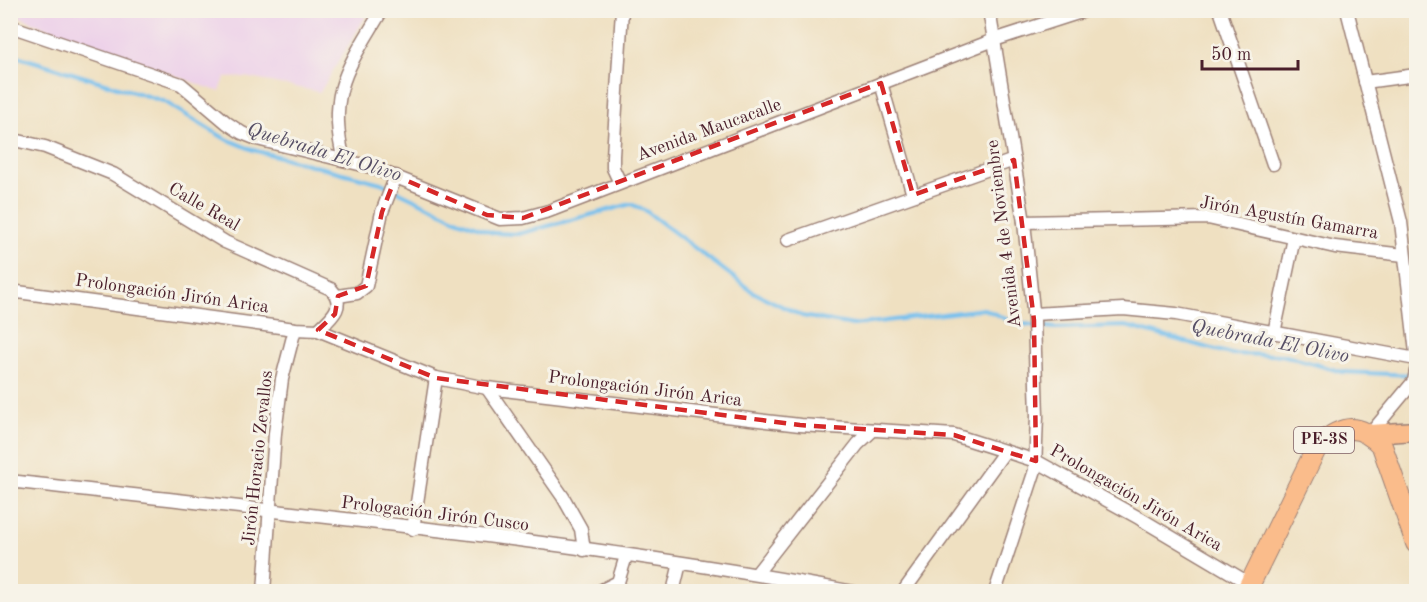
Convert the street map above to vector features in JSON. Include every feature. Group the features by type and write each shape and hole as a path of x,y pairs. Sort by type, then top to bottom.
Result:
{"highway":[{"name":"PE-3S","path":"1248,588 1318,445 1335,431 1354,428 1370,434 1382,446 1416,543"}],"main road":[{"path":"1370,434 1416,431"}],"street":[{"path":"344,160 337,121 341,86 348,67 382,10"},
{"path":"620,183 613,168 613,156 622,10"},
{"name":"Avenida 4 de Noviembre","path":"989,10 1024,222 1034,317 1036,461 995,591"},
{"name":"Avenida Maucacalle","path":"10,26 182,84 242,133 344,160 487,215 513,219 549,211 994,40 1087,10"},
{"path":"1220,10 1273,164"},
{"path":"1347,10 1401,222 1416,353"},
{"path":"1365,82 1416,75"},
{"path":"881,83 913,195"},
{"name":"Calle Real","path":"10,139 45,147 113,174 225,242 309,277 331,289 338,296"},
{"path":"788,240 1014,160"},
{"path":"318,330 335,314 338,296 357,293 366,286 382,212 395,179"},
{"name":"Jirón Agustín Gamarra","path":"1024,222 1208,218 1335,247 1404,255"},
{"path":"1274,333 1294,238"},
{"name":"Prolongación Jirón Arica","path":"10,291 295,329 318,330 436,378 487,388 800,425 954,435 1036,461 1139,518 1248,588"},
{"path":"1034,317 1123,309 1176,314 1416,359"},
{"name":"Jirón Horacio Zevallos","path":"264,591 282,379 295,329"},
{"path":"1370,434 1415,376"},
{"path":"413,529 436,378"},
{"path":"487,388 563,497 581,529 584,550"},
{"path":"757,573 858,444 873,430"},
{"path":"903,591 1005,451"},
{"name":"Prologación Jirón Cusco","path":"10,481 584,550 757,573 854,591"},
{"path":"598,591 618,582 626,556"},
{"path":"674,591 680,563"}],"highlighted area":[{"path":"881,83 913,195 1014,160 1034,320 1036,461 954,435 800,425 436,378 318,330 335,314 338,296 366,286 382,212 396,176 487,215 523,218"}],"shaded area":[{"path":"10,11 369,11 320,92 245,77 225,78 220,91 214,90 37,24"}],"waterway":[{"name":"Quebrada El Olivo","path":"10,54 163,101 224,138 253,150 381,183 458,220 493,233 518,234 631,204 646,211 753,292 802,316 853,325 984,309 1015,323 1055,328 1126,326 1231,354 1282,355 1343,372 1413,375"}]}
